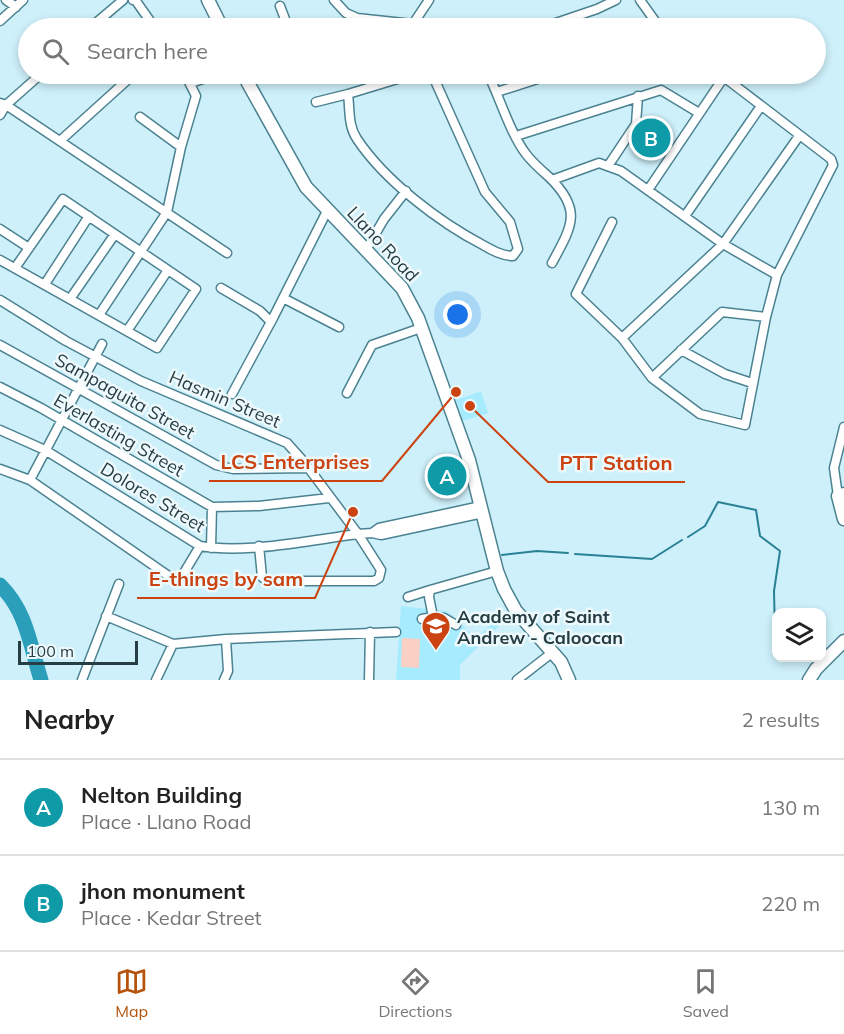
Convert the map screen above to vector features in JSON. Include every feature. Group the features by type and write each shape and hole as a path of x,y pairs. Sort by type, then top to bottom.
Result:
{"main road":[{"path":"208,0 217,18"},
{"name":"Llano Road","path":"249,84 306,187 402,288 410,302 469,460 497,571 514,608 561,662 569,680"},
{"path":"841,495 844,519"},
{"path":"809,680 816,669 844,641"}],"street":[{"path":"6,0 19,3"},
{"path":"102,18 123,0"},
{"path":"133,0 148,18"},
{"path":"334,0 346,14 357,18"},
{"path":"417,18 429,0"},
{"path":"568,18 616,0"},
{"path":"640,0 653,18"},
{"path":"0,21 19,3"},
{"path":"280,6 285,18"},
{"path":"0,115 3,104 28,84"},
{"path":"61,140 123,84"},
{"path":"99,315 167,212 181,147 196,96 191,84"},
{"path":"316,102 381,84"},
{"path":"348,94 350,125 376,163 432,213 477,242 502,255 513,256 516,254 518,244 510,222 485,192 436,84"},
{"path":"494,84 526,154 567,197 571,209 568,233 552,263"},
{"path":"498,92 522,84"},
{"path":"648,190 717,84"},
{"path":"612,222 576,294 622,338 652,378 700,414 745,425 766,316 777,275 833,165 831,159 733,84"},
{"path":"516,136 661,90 699,113"},
{"path":"608,166 636,124 638,96"},
{"path":"3,104 61,140 227,254"},
{"path":"685,216 761,106"},
{"path":"140,117 181,147"},
{"path":"622,338 723,244 799,136"},
{"path":"552,180 599,163 621,171 723,244 777,275"},
{"path":"366,250 384,219 406,191"},
{"path":"0,261 15,267 157,348 196,289 63,199 15,267"},
{"path":"232,394 327,211"},
{"path":"45,284 89,216"},
{"path":"0,229 29,248"},
{"path":"70,299 115,234"},
{"path":"128,331 168,270"},
{"path":"221,288 260,311 271,322"},
{"path":"283,298 339,327"},
{"name":"Hasmin Street","path":"0,300 66,341 173,396 287,442 358,534 381,570 379,578 374,581 267,580 262,577 259,546"},
{"path":"652,378 722,312 766,316"},
{"path":"347,393 358,376 372,345 421,328"},
{"path":"30,480 102,344"},
{"name":"Sampaguita Street","path":"0,345 216,465 233,469 308,468"},
{"path":"681,350 725,374 752,383"},
{"name":"Everlasting Street","path":"0,387 212,507"},
{"path":"841,495 834,468 844,427"},
{"name":"Dolores Street","path":"0,430 45,450 200,546 211,548 259,546 372,533 379,528 482,509"},
{"path":"0,468 30,480 173,579 182,576 200,546"},
{"path":"211,548 212,507 260,506 329,498"},
{"path":"408,597 497,571"},
{"path":"82,680 119,584"},
{"path":"430,590 433,617"},
{"path":"106,616 173,644 226,639 396,632"},
{"path":"422,619 444,618 456,625"},
{"path":"369,680 370,632"},
{"path":"224,680 228,671 226,639"},
{"path":"156,680 173,644"},
{"path":"517,680 553,652"}],"shaded area":[{"path":"481,391 488,413 463,421 456,400"},
{"name":"Academy of Saint Andrew - Caloocan","path":"401,606 447,611 476,638 505,612 509,616 460,665 460,680 396,680"},
{"path":"402,638 420,639 419,668 401,667"}],"waterway":[{"path":"688,537 705,526 718,502 756,510 760,536 780,551 774,591 774,608"},
{"path":"575,554 652,559 682,540"},
{"path":"502,555 537,551 568,553"},
{"path":"0,585 9,595 22,618 41,680"}],"place":[{"name":"jhon monument","path":"651,138"},
{"name":"LCS Enterprises","path":"456,392"},
{"name":"PTT Station","path":"470,406"},
{"name":"Nelton Building","path":"447,476"},
{"name":"E-things by sam","path":"353,512"},
{"name":"Academy of Saint Andrew - Caloocan","path":"436,652"}]}
